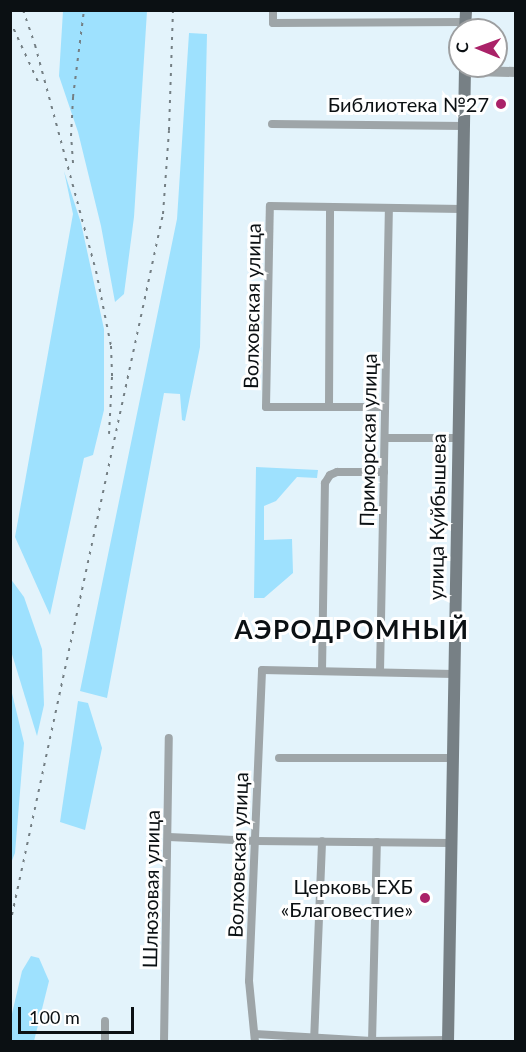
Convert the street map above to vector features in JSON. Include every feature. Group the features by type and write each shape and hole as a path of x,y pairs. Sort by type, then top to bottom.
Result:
{"main road":[{"name":"улица Куйбышева","path":"466,209 464,126 467,78"},
{"name":"улица Куйбышева","path":"452,1041 468,78"}],"street":[{"path":"273,10 273,23 448,23"},
{"path":"272,124 464,126"},
{"name":"Волховская улица","path":"329,407 266,407 270,206 330,207"},
{"path":"385,407 329,407 330,207 466,209"},
{"name":"Приморская улица","path":"380,672 389,208"},
{"path":"384,438 462,438"},
{"path":"384,472 337,472 330,475 325,483 322,671 458,674"},
{"name":"Волховская улица","path":"255,1038 249,981 262,670 322,671"},
{"name":"Шлюзовая улица","path":"164,1041 169,738"},
{"path":"279,758 457,758"},
{"path":"169,837 256,841 455,843"},
{"path":"314,1039 322,841"},
{"path":"372,1041 377,842"},
{"path":"105,1021 105,1041"},
{"path":"255,1038 452,1041"}],"shaded area":[{"path":"63,11 147,11 134,217 124,294 115,302 101,226 78,132 59,76"},
{"path":"189,33 207,34 200,347 185,421 182,420 180,394 164,393 107,698 80,691 177,219"},
{"path":"64,171 81,223 104,329 104,410 93,455 84,458 50,615 15,537 73,214"},
{"path":"256,467 318,470 317,478 297,477 276,501 264,506 264,540 292,539 293,573 264,598 254,598"},
{"path":"10,578 24,597 42,649 44,705 37,736 11,651"},
{"path":"11,689 24,743 15,853 11,863"},
{"path":"78,701 88,703 102,748 85,830 60,822"},
{"path":"31,956 39,958 49,981 34,1041 11,1041 11,1018 22,971"}],"railway":[{"path":"23,10 35,45 96,271 111,346 109,434"},
{"path":"73,163 71,136 73,97 84,10"},
{"path":"10,924 163,214 169,130 173,10"},
{"path":"10,21 39,84"}],"place":[{"name":"Библиотека №27","path":"501,104"},
{"name":"Церковь ЕХБ «Благовестие»","path":"425,898"}],"district":[{"name":"АЭРОДРОМНЫЙ","path":"352,630"}]}
